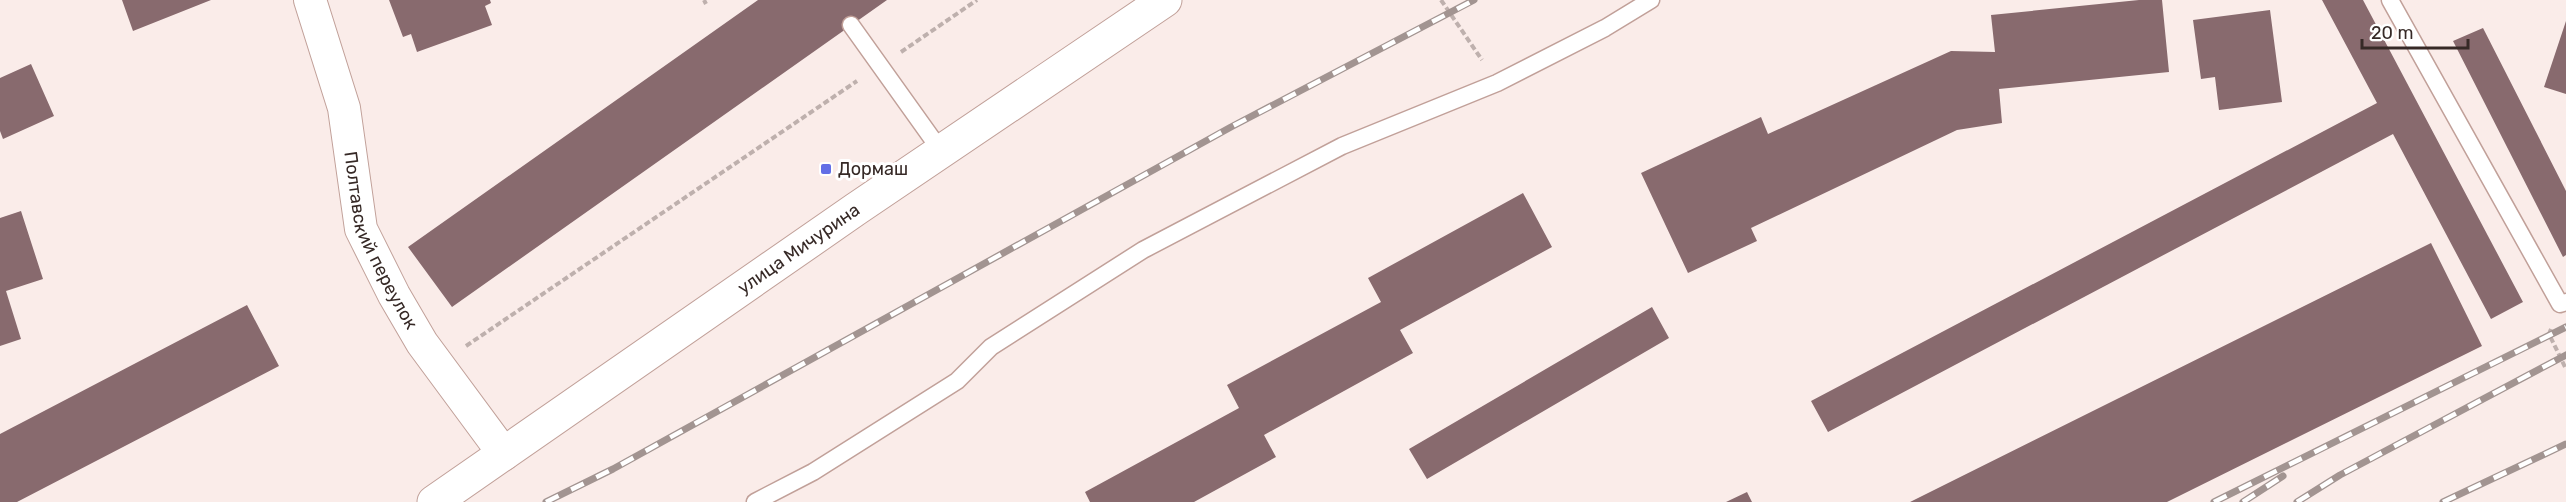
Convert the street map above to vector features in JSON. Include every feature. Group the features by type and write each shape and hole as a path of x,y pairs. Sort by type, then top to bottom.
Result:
{"main road":[{"name":"улица Мичурина","path":"434,502 941,151 1165,0"}],"street":[{"name":"Полтавский переулок","path":"310,0 344,108 361,230 394,295 438,365 504,454"}],"lane":[{"path":"755,502 813,472 957,381 990,347 1143,250 1342,146 1497,83 1605,28 1651,0"},
{"path":"2390,0 2563,303"},
{"path":"851,26 941,151"}],"path":[{"path":"438,365 977,0"},
{"path":"1441,0 1497,83"},
{"path":"2563,303 2549,334 2566,369"}],"building":[{"path":"122,0 211,0 133,31"},
{"path":"389,0 490,0 491,3 485,6 492,25 417,52 411,34 403,37"},
{"path":"758,0 887,0 452,307 408,247"},
{"path":"2139,0 2162,0 2169,72 1999,89 2002,123 1957,130 1751,228 1757,241 1688,273 1641,173 1761,117 1768,134 1951,51 1995,52 1991,15"},
{"path":"2322,0 2363,0 2523,302 2491,319 2393,134 1828,432 1811,401 2377,103"},
{"path":"2270,10 2282,102 2219,110 2215,77 2201,79 2193,20"},
{"path":"2566,21 2566,94 2544,87"},
{"path":"2483,28 2566,191 2566,255 2563,257 2453,41"},
{"path":"31,64 54,116 3,139 0,131 0,78"},
{"path":"1523,193 1552,247 1400,330 1413,353 1264,435 1276,457 1194,502 1090,502 1085,492 1239,408 1227,385 1381,302 1368,278"},
{"path":"21,211 43,279 6,291 21,339 0,346 0,218"},
{"path":"2431,243 2482,346 2167,502 1910,502"},
{"path":"247,305 279,366 17,502 0,502 0,434"},
{"path":"1652,307 1669,338 1427,479 1409,449"},
{"path":"1747,492 1752,502 1726,502"}],"railway":[{"path":"546,502 613,469 1231,127 1474,0"},
{"path":"2214,502 2566,327"},
{"path":"2297,502 2340,475 2566,355"},
{"path":"2443,502 2566,444"},
{"path":"2243,502 2283,476"}],"place":[{"name":"Дормаш","path":"826,169"}]}
